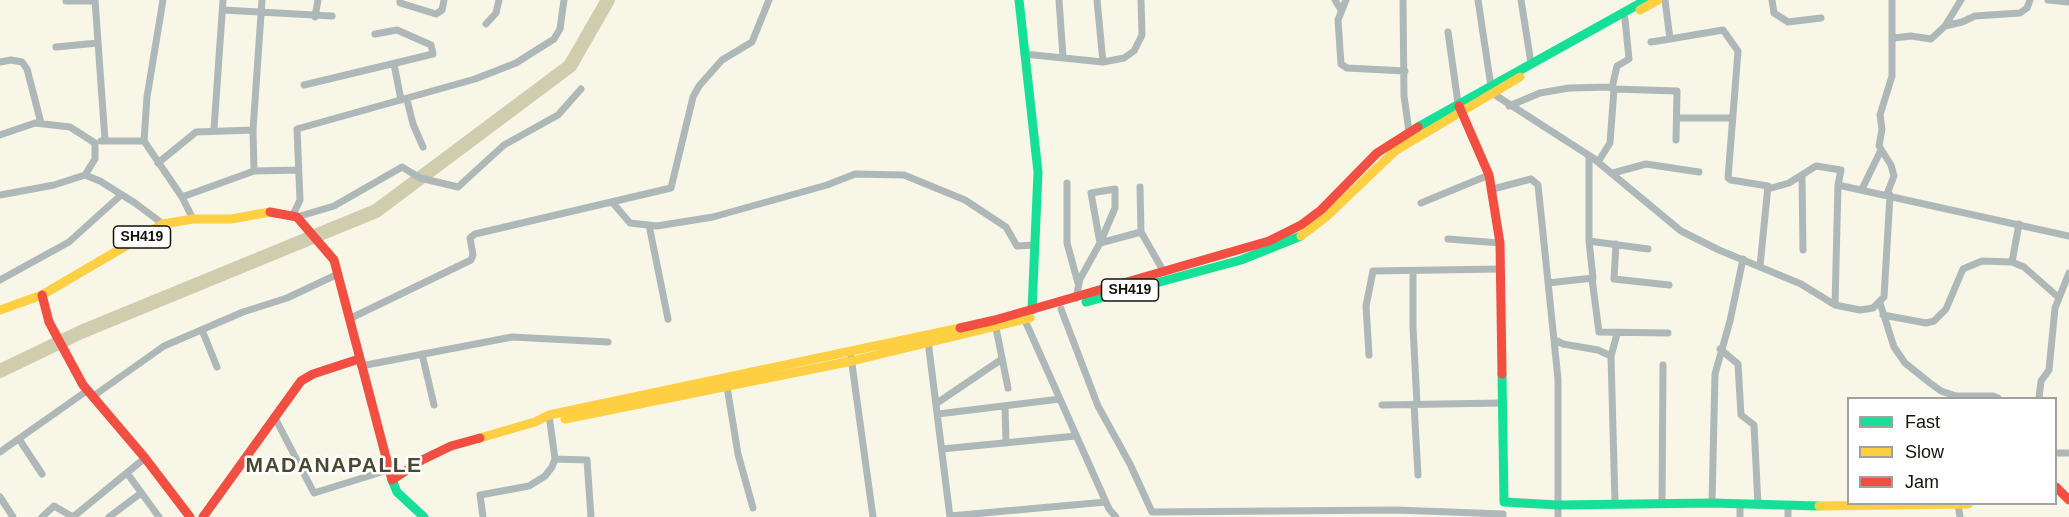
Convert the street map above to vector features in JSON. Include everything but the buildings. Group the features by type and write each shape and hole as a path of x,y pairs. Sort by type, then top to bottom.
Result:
{"main road":[{"path":"1019,0 1038,172 1032,310"},
{"name":"SH419","path":"1491,89 1531,63 1646,0"},
{"name":"SH419","path":"928,339 996,328 1023,317 1032,310 1285,234 1321,210 1377,153 1409,132 1658,0"},
{"path":"1459,107 1489,175 1500,243 1504,502 1558,505 1712,503 1758,505 1788,512 1937,505"},
{"name":"SH419","path":"392,480 422,460 451,446 550,418 851,356 1061,309 1241,260 1286,244 1326,217 1395,151 1459,107"},
{"name":"SH419","path":"0,310 42,295 163,224 193,219 231,219 276,211 296,216"},
{"path":"296,216 332,257 388,470 397,492 424,517"},
{"path":"42,295 49,322 90,394 145,458 190,517"},
{"name":"SH419","path":"550,418 727,387 851,356"},
{"path":"203,517 301,381 313,374 360,363"},
{"path":"2057,489 2069,500"}],"street":[{"path":"163,0 147,97 144,141 182,197 193,219"},
{"path":"214,129 223,0"},
{"path":"254,171 254,130 262,0"},
{"path":"315,17 318,0"},
{"path":"400,0 400,3 436,14 442,10 444,0"},
{"path":"486,24 495,13 499,0"},
{"path":"564,0 560,29 554,39 516,63 475,79 335,121 297,129 300,200 296,216 334,206 399,168 405,168 431,181 442,181 455,187 461,185 477,167 504,146 558,115 581,88"},
{"path":"349,319 471,261 473,255 470,238 475,234 671,188 693,97 699,86 722,60 752,42 769,0"},
{"path":"1059,0 1063,57"},
{"path":"1097,0 1103,62"},
{"path":"1024,54 1103,62 1124,58 1134,51 1144,27 1141,0"},
{"path":"1335,0 1341,10"},
{"path":"1346,0 1341,10 1338,27 1343,66 1406,71"},
{"path":"1403,0 1406,71 1404,96 1409,132"},
{"path":"1478,0 1491,89 1509,106 1598,162 1681,231 1801,284 1835,305 1860,310 1880,303 1884,297 1888,194 1893,181 1893,170 1881,150"},
{"path":"1521,0 1531,63"},
{"path":"1665,0 1670,39"},
{"path":"1772,0 1774,13 1788,21 1821,18"},
{"path":"1862,189 1881,150 1880,111 1892,76 1894,38 1892,0"},
{"path":"1894,38 1911,36 1931,39 1945,27 1961,0"},
{"path":"1945,27 1975,15 2020,13 2027,8 2030,0"},
{"path":"2048,0 2069,2"},
{"path":"66,1 95,1 105,140"},
{"path":"223,10 315,17 332,16"},
{"path":"1598,162 1610,142 1613,89 1617,66 1629,59 1625,19"},
{"path":"304,85 430,57 433,54 433,47 397,30 375,34"},
{"path":"1651,42 1723,30 1738,51 1729,179 1766,184 1768,189 1760,266"},
{"path":"1448,32 1459,107"},
{"path":"56,46 98,43"},
{"path":"0,62 11,60 22,62 27,69 41,123"},
{"path":"394,64 404,100 423,147"},
{"path":"1509,106 1540,93 1569,88 1677,91 1676,140"},
{"path":"1677,118 1733,118"},
{"path":"0,135 41,123 70,127 95,143 105,140 144,141"},
{"path":"158,163 192,134 214,129 254,130"},
{"path":"85,175 95,159 95,143"},
{"path":"1589,156 1589,241 1599,333 1668,333"},
{"path":"1613,173 1646,164 1699,172"},
{"path":"1768,189 1802,177 1816,166 1839,168 1842,172 1838,185 1835,305"},
{"path":"182,197 254,171 298,170"},
{"path":"612,202 630,223 649,225 713,217 827,185 855,174 904,176 965,200 1006,227 1017,246 1035,245"},
{"path":"0,195 54,185 85,175 100,181 163,224"},
{"path":"1421,203 1489,175"},
{"path":"1802,177 1803,250"},
{"path":"1493,189 1531,179 1537,182 1555,340 1559,406 1558,517"},
{"path":"1067,183 1067,243 1078,283"},
{"path":"1838,185 1888,194 2069,236"},
{"path":"1140,187 1141,232 1164,272"},
{"path":"1076,297 1078,283 1100,243 1115,208 1114,189 1091,194 1100,243"},
{"path":"0,280 69,242 121,195"},
{"path":"2012,262 2019,224"},
{"path":"649,225 668,319"},
{"path":"1100,243 1141,232"},
{"path":"1448,239 1500,243"},
{"path":"1589,241 1648,249"},
{"path":"1616,244 1614,279 1670,285"},
{"path":"1712,503 1714,374 1730,321 1743,260"},
{"path":"1883,315 1930,322 1946,309 1963,269 1982,261 2012,262 2024,267 2058,297"},
{"path":"1369,355 1366,306 1372,273 1500,269"},
{"path":"1413,271 1418,476"},
{"path":"2039,397 2041,381 2049,370 2050,338 2058,297 2069,273"},
{"path":"0,452 155,351 243,312 287,298 338,274"},
{"path":"1548,283 1592,279"},
{"path":"1880,303 1894,347 1905,363 1946,397"},
{"path":"1061,309 1098,406 1130,464 1149,510 1202,514 1503,515 1504,502"},
{"path":"1023,317 1108,509 1116,517"},
{"path":"996,328 1008,388"},
{"path":"202,330 217,368"},
{"path":"1615,503 1611,356 1617,334"},
{"path":"360,363 512,337 608,342"},
{"path":"928,339 950,517 1108,509"},
{"path":"1555,340 1563,344 1598,350 1611,356"},
{"path":"1720,349 1738,364 1741,415 1754,425 1758,505"},
{"path":"422,354 434,405"},
{"path":"851,356 873,517"},
{"path":"937,403 1002,359"},
{"path":"1662,503 1663,365"},
{"path":"727,387 738,454 753,508"},
{"path":"1941,391 1956,396 1995,397"},
{"path":"938,414 1059,399"},
{"path":"1382,405 1502,403"},
{"path":"1005,406 1006,443"},
{"path":"274,416 314,493 388,470"},
{"path":"483,517 480,495 529,486 545,476 555,459 550,418"},
{"path":"942,449 1076,436"},
{"path":"19,439 42,474"},
{"path":"42,517 54,506 73,517 145,458"},
{"path":"555,459 587,460 591,517"},
{"path":"127,473 159,517"},
{"path":"110,517 141,493"},
{"path":"0,497 13,517"},
{"path":"1740,504 1740,517"}],"waterway":[{"path":"0,371 81,332 376,211 570,66 608,0"}],"traffic: fast":[{"path":"1019,0 1038,172 1032,310"},
{"path":"1418,127 1646,0"},
{"path":"1086,302 1241,260 1301,236"},
{"path":"1502,374 1504,502 1558,505 1712,503 1819,506"},
{"path":"392,480 397,492 424,517"}],"traffic: slow":[{"path":"1640,10 1658,0"},
{"path":"1301,236 1326,217 1395,151 1520,77"},
{"path":"0,310 42,295 163,224 193,219 231,219 270,212"},
{"path":"565,419 852,361 1030,318"},
{"path":"480,438 535,422 549,415 960,328"},
{"path":"1819,506 1894,505"}],"traffic: jam":[{"path":"1459,106 1489,175 1500,243 1502,374"},
{"path":"960,328 1269,241 1301,225 1321,210 1377,153 1418,127"},
{"path":"270,212 297,217 334,260 392,480 422,460 451,446 480,438"},
{"path":"42,295 49,322 83,385 145,458 190,517"},
{"path":"203,517 301,381 313,374 359,359"},
{"path":"2057,488 2069,500"}],"district":[{"name":"MADANAPALLE","path":"334,466"}]}
